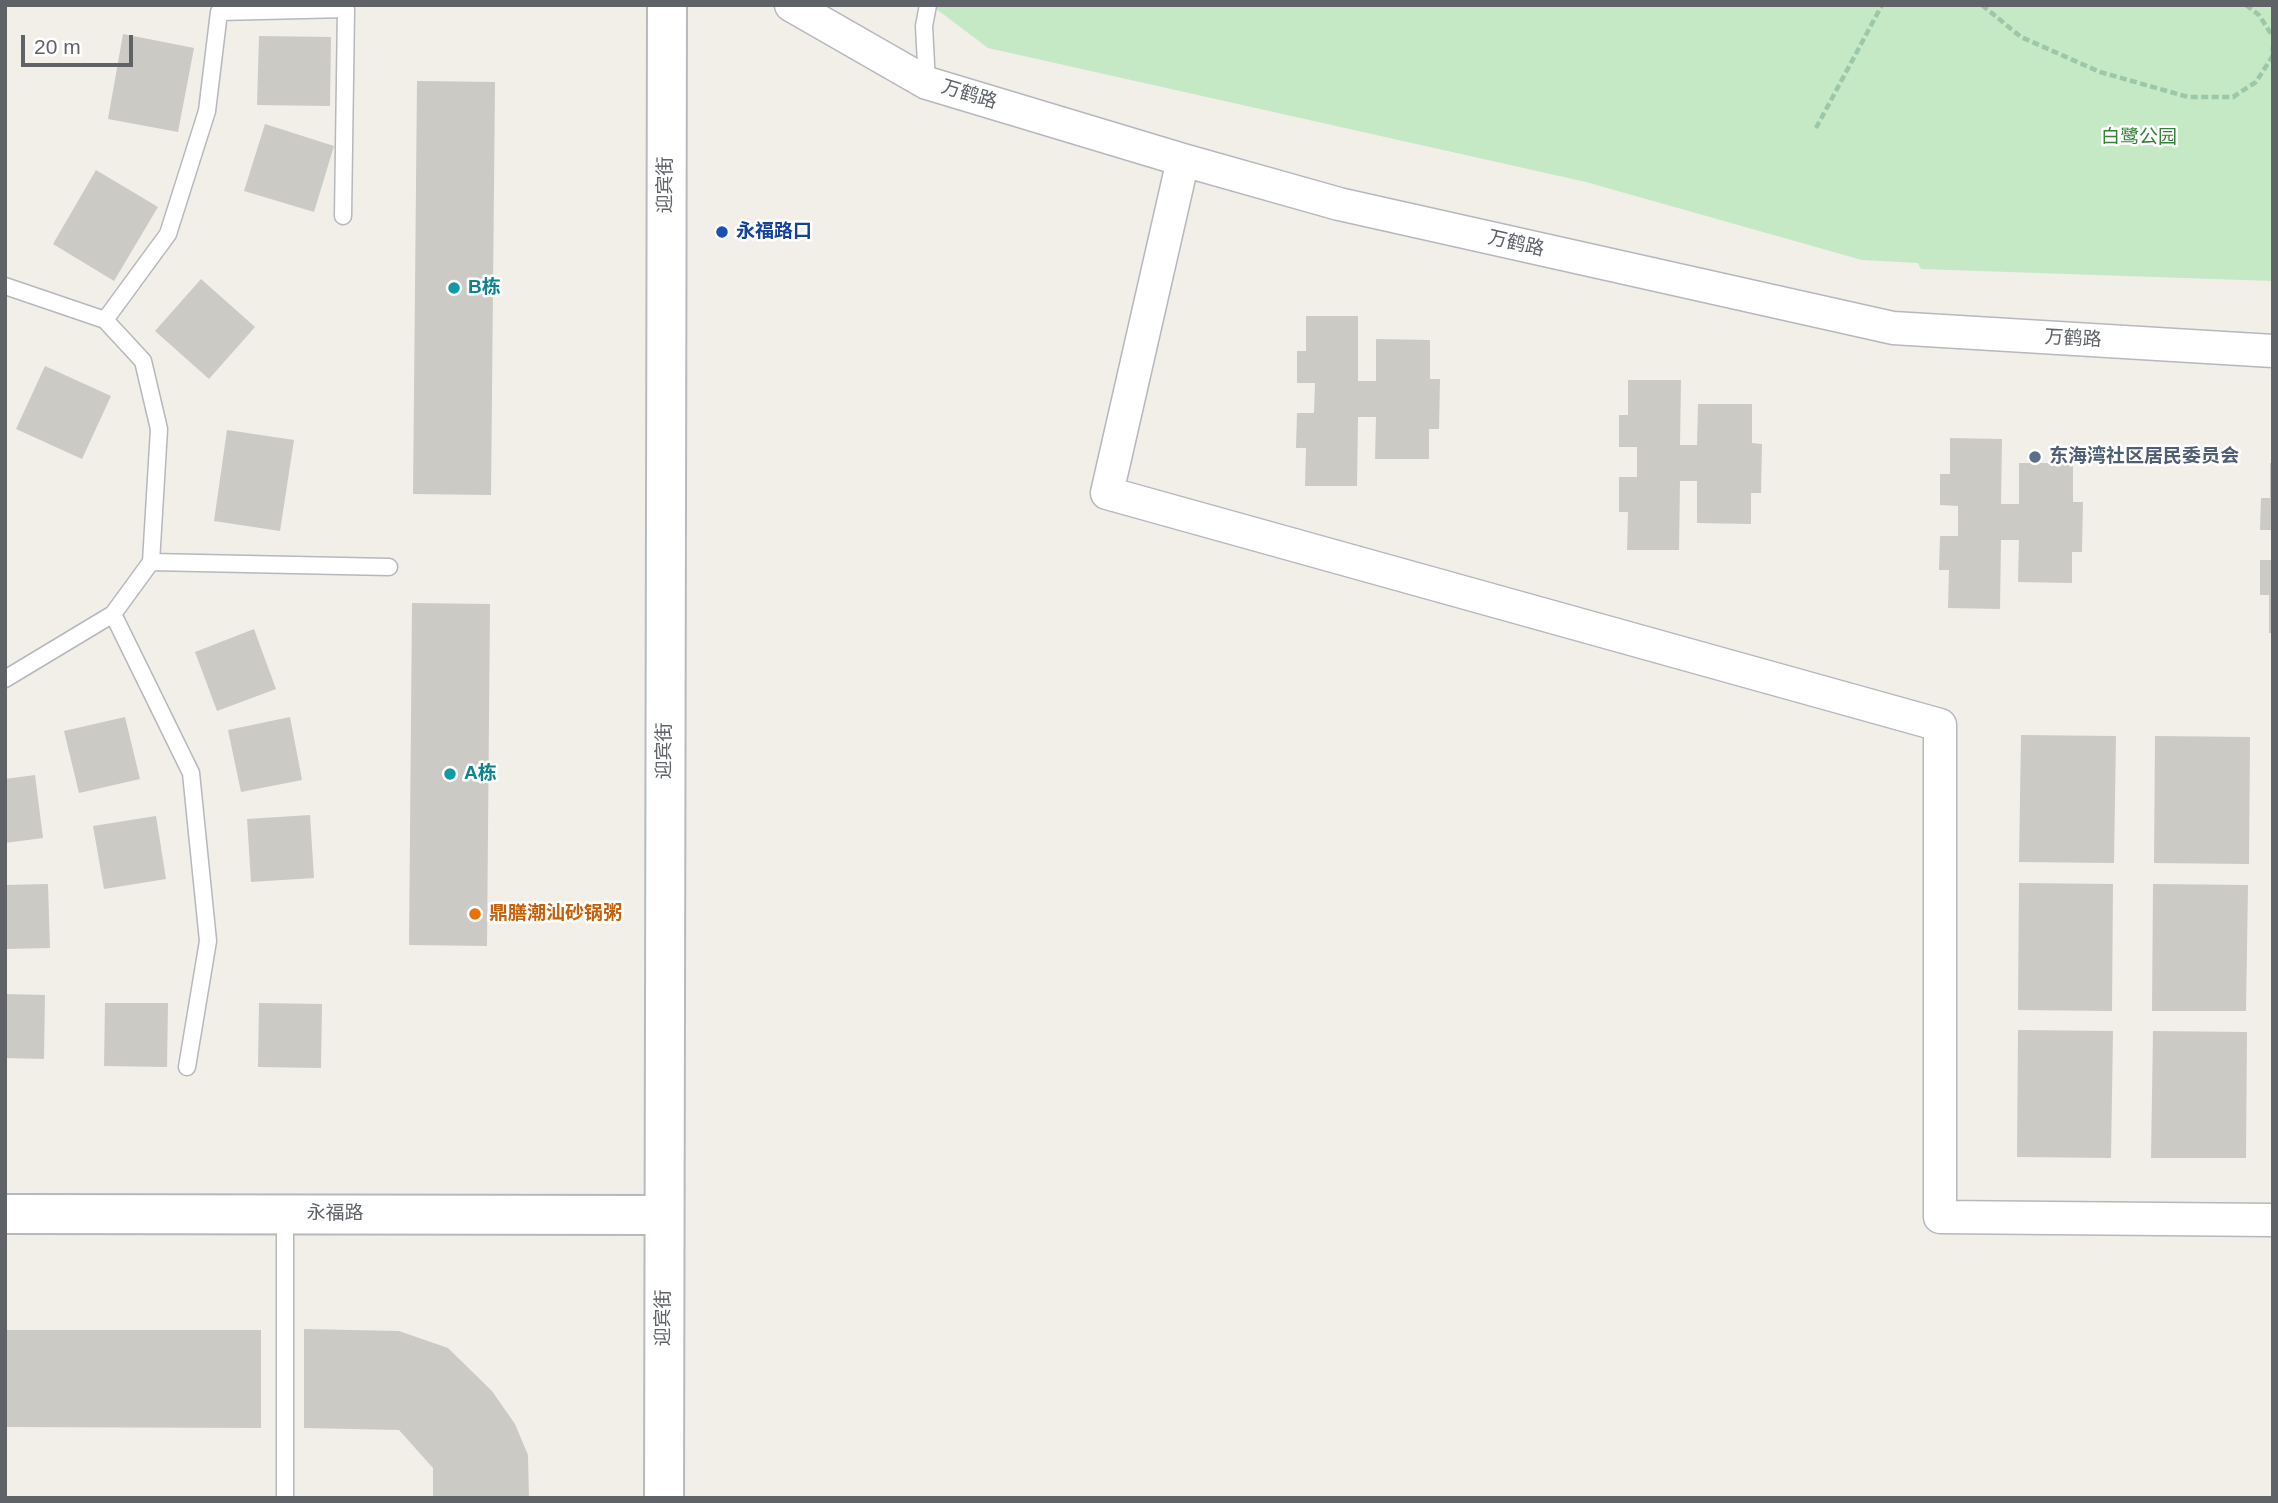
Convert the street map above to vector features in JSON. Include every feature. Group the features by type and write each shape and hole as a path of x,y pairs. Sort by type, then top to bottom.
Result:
{"main road":[{"name":"迎宾街","path":"664,1498 667,5"},
{"name":"永福路","path":"5,1214 664,1215"}],"street":[{"name":"万鹤路","path":"791,5 927,83 1339,204 1893,328 2273,351"},
{"path":"1182,160 1107,493 1940,726 1940,1217 2273,1220"}],"lane":[{"path":"927,83 924,26 928,5"},
{"path":"105,320 168,234 207,111 219,12 346,9 343,216"},
{"path":"5,286 105,320 143,361 159,429 151,562 113,614 5,679"},
{"path":"151,562 389,567"},
{"path":"113,614 191,773 208,941 187,1067"},
{"path":"285,1214 285,1498"}],"path":[{"path":"1816,128 1882,5"},
{"path":"1982,5 2021,37 2100,72 2188,97 2233,97 2256,82 2272,57 2273,46"},
{"path":"2246,5 2259,15 2273,37"}],"green space":[{"name":"白鹭公园","path":"931,5 2273,5 2273,281 1921,269 1918,263 1862,260 1586,182 988,48"}],"building":[{"path":"123,34 194,48 178,132 108,119"},
{"path":"259,36 331,37 330,106 257,105"},
{"name":"B栋","path":"417,81 495,82 491,495 413,494"},
{"path":"265,124 334,146 314,212 244,191"},
{"path":"96,170 158,207 114,281 53,244"},
{"path":"201,279 255,327 209,379 155,331"},
{"path":"1306,316 1358,316 1358,381 1376,381 1376,339 1430,340 1430,379 1440,379 1439,429 1429,429 1429,459 1375,459 1376,417 1358,417 1357,486 1305,486 1306,448 1296,448 1297,413 1314,413 1315,383 1297,383 1297,351 1306,351"},
{"path":"45,366 111,396 82,459 16,429"},
{"path":"1628,380 1681,380 1680,445 1697,445 1698,404 1752,404 1752,443 1762,444 1761,493 1751,493 1751,524 1697,523 1697,481 1680,481 1679,550 1627,550 1628,512 1619,512 1619,477 1637,477 1637,447 1619,447 1619,415 1628,415"},
{"path":"227,430 294,440 280,531 214,521"},
{"path":"1950,438 2002,439 2001,504 2019,504 2019,463 2073,463 2073,502 2083,502 2082,552 2072,552 2072,583 2018,582 2019,540 2001,540 2000,609 1948,608 1949,570 1939,570 1940,536 1958,536 1958,506 1940,505 1940,474 1950,474"},
{"path":"2270,463 2273,463 2273,530 2260,530 2261,498 2270,498"},
{"path":"2260,560 2273,560 2273,633 2269,633 2269,595 2260,595"},
{"name":"A栋","path":"412,603 490,604 487,946 409,945"},
{"path":"254,629 276,689 217,711 195,652"},
{"path":"125,717 140,779 79,793 64,731"},
{"path":"290,717 302,780 241,792 228,730"},
{"path":"2021,735 2116,736 2114,863 2019,862"},
{"path":"2155,736 2250,737 2249,864 2154,863"},
{"path":"35,775 43,838 5,843 5,779"},
{"path":"310,815 314,878 251,882 247,819"},
{"path":"156,816 166,879 104,889 93,826"},
{"path":"2019,883 2113,884 2112,1011 2018,1010"},
{"path":"48,884 50,948 5,949 5,885"},
{"path":"2153,884 2248,885 2246,1011 2152,1011"},
{"path":"5,994 45,995 44,1059 5,1058"},
{"path":"105,1003 168,1003 167,1067 104,1066"},
{"path":"259,1003 322,1004 321,1068 258,1067"},
{"path":"2018,1030 2113,1031 2111,1158 2017,1157"},
{"path":"2153,1031 2247,1032 2246,1158 2151,1158"},
{"path":"304,1329 399,1331 448,1348 492,1391 515,1424 528,1455 529,1498 433,1498 433,1468 399,1430 304,1428"},
{"path":"5,1330 261,1330 261,1428 5,1427"}],"place":[{"name":"永福路口","path":"722,232"},
{"name":"B栋","path":"454,288"},
{"name":"东海湾社区居民委员会","path":"2035,457"},
{"name":"A栋","path":"450,774"},
{"name":"鼎膳潮汕砂锅粥","path":"475,914"}]}
